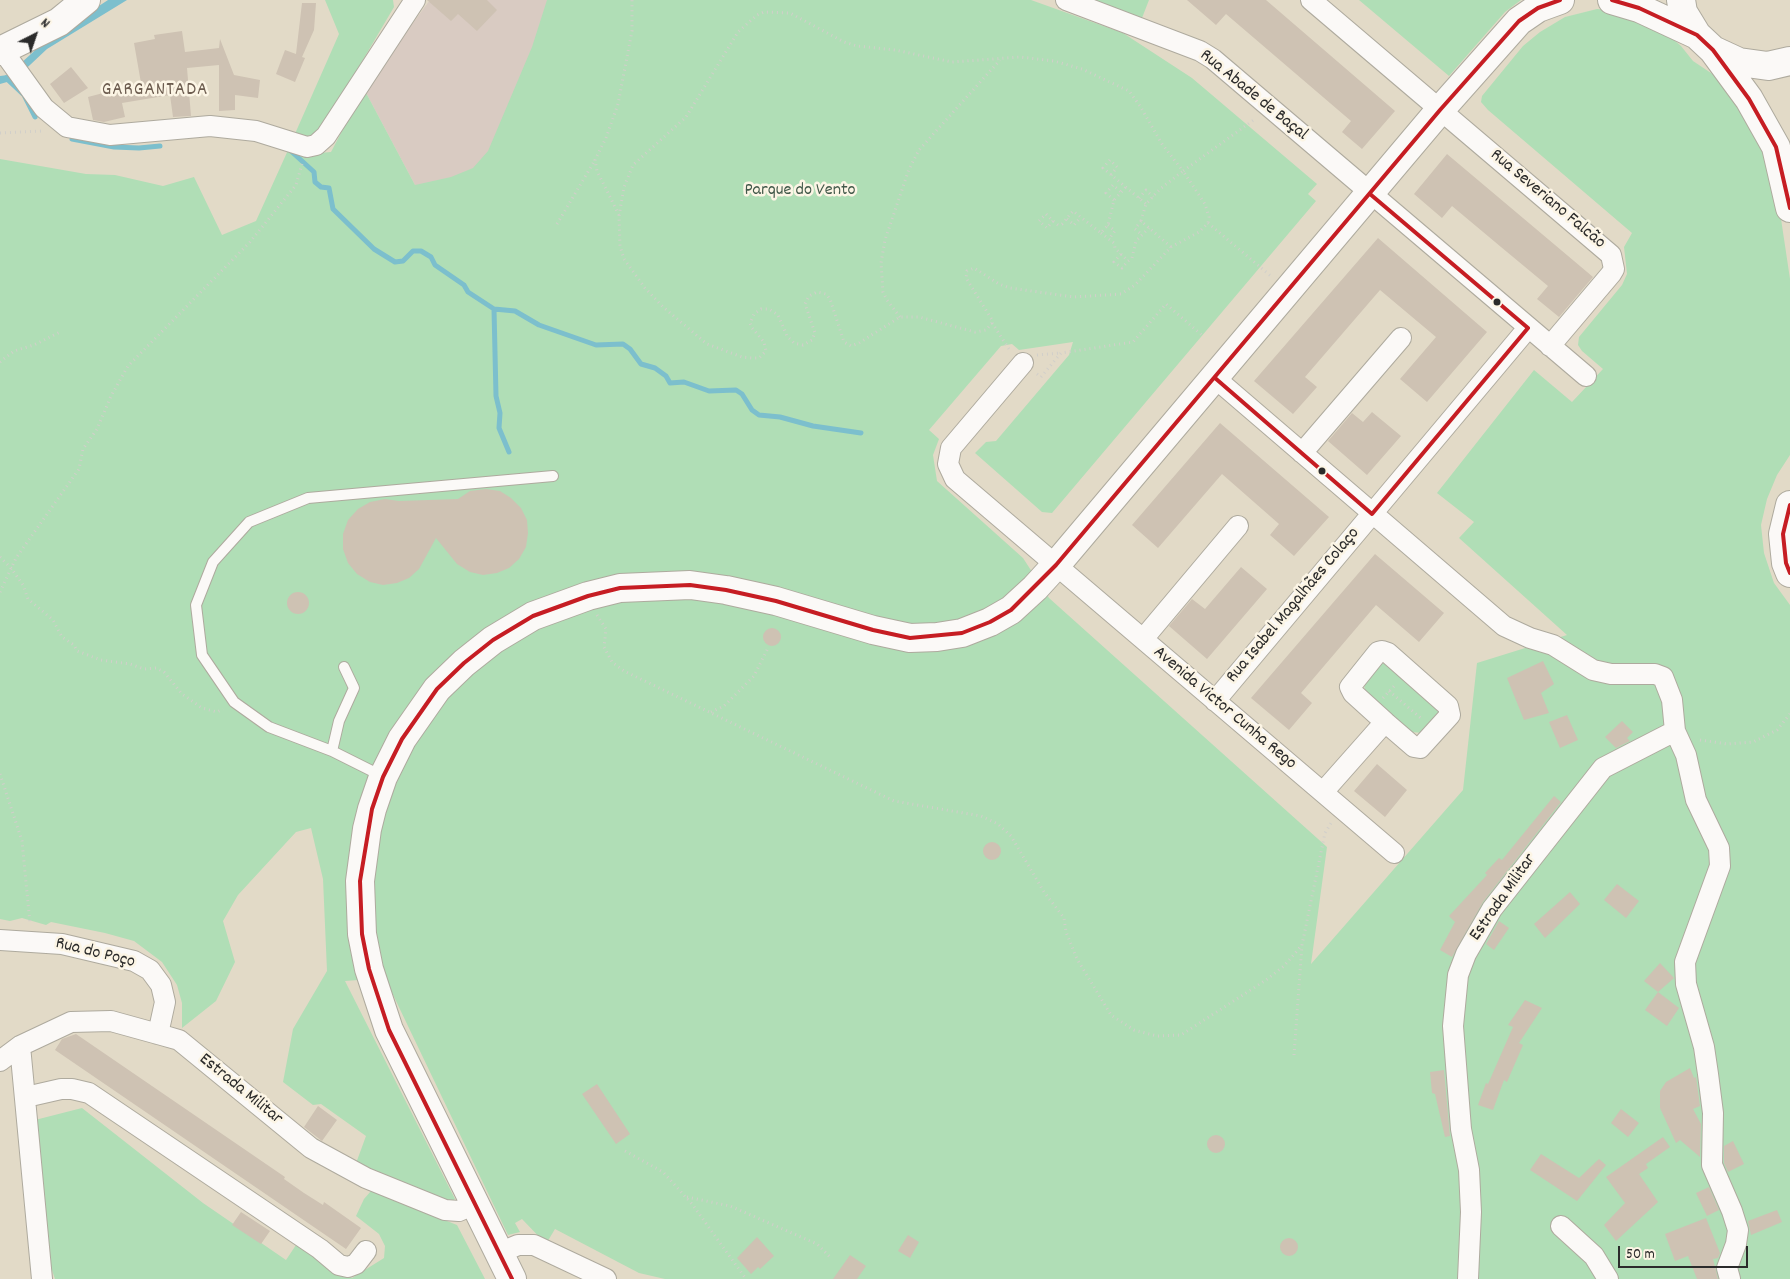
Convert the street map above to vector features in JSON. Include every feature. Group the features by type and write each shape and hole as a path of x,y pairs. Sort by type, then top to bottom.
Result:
{"street":[{"path":"86,0 59,22 5,56 56,119 67,127 110,135 210,126 256,130 291,144 307,147 316,145 326,136 415,0"},
{"name":"Rua Abade de Baçal","path":"1066,0 1200,51 1213,59 1586,376"},
{"path":"1311,0 1440,110"},
{"path":"512,1279 390,1030 369,969 362,934 360,881 367,829 383,777 402,739 437,689 464,663 494,640 533,616 588,596 620,588 690,585 726,590 776,601 873,630 901,636 937,637 962,633 990,622 1004,614 1035,588 1056,565 1440,110 1519,21 1538,8 1560,0"},
{"path":"1612,0 1639,8 1739,62 1768,66 1790,61"},
{"path":"1680,0 1684,12 1749,99 1776,147 1790,208"},
{"name":"Rua Severiano Falcão","path":"1440,110 1611,254 1614,268 1550,346"},
{"name":"Rua Isabel Magalhães Colaço","path":"1215,701 1528,328"},
{"path":"1302,453 1401,338"},
{"name":"Avenida Victor Cunha Rego","path":"1023,363 951,448 948,464 955,479 1394,853"},
{"path":"1215,378 1504,626 1530,638 1553,645 1593,670 1611,674 1660,675 1665,680 1672,700 1676,734 1686,755 1696,800 1719,848 1720,866 1685,962 1685,970 1686,984 1704,1047 1708,1074 1713,1114 1712,1166 1732,1210 1738,1230 1736,1244 1727,1268 1730,1279"},
{"path":"1790,505 1783,534 1786,563 1790,573"},
{"path":"1143,640 1238,526"},
{"path":"1385,651 1408,670 1450,710 1450,715 1424,746 1417,748 1379,716 1350,687 1378,652 1385,651"},
{"path":"1323,792 1379,716"},
{"name":"Estrada Militar","path":"1468,1279 1471,1212 1469,1170 1461,1129 1453,1026 1458,975 1466,954 1492,909 1603,768 1676,734"},
{"name":"Rua do Poço","path":"0,940 62,944 134,961 150,970 161,985 165,1002 158,1034"},
{"name":"Estrada Militar","path":"0,1061 20,1046 71,1022 111,1021 179,1040 311,1148 366,1178 445,1210 459,1211 475,1204"},
{"path":"20,1046 42,1279"},
{"path":"26,1098 61,1089 72,1089 89,1093 320,1248 339,1265 348,1268 356,1264 366,1252"},
{"path":"1561,1226 1594,1256 1608,1279"},
{"path":"499,1253 518,1245 534,1245 606,1279"}],"lane":[{"path":"383,777 332,751 268,727 234,702 202,655 196,605 213,562 249,522 308,498 553,476"},
{"path":"332,751 339,721 354,688 344,667"}],"path":[{"path":"557,224 606,138 620,96 632,31 632,0"},
{"path":"992,323 986,330 975,332 919,317 900,316 859,343 851,346 844,342 830,299 822,292 817,292 809,296 805,304 815,333 808,343 794,343 787,336 778,315 764,309 757,311 750,323 766,347 764,355 759,358 742,358 719,350 707,344 662,307 634,275 620,246 619,216 624,187 634,165 686,117 738,32 752,19 764,12 790,13 844,42 857,46 895,50 952,62 1000,60 1020,57 1054,61 1082,69 1121,86 1137,102 1162,144 1205,204 1209,217 1208,223 1199,232 1171,247 1135,285 1121,294 1074,297 1010,288 999,284 979,270 970,269 966,275 967,282 990,315 992,323 1014,356 1041,377 1061,353 1132,342 1166,304 1203,336"},
{"path":"900,316 883,292 881,263 885,240 909,169 919,150 1000,60"},
{"path":"1142,235 1135,229 1142,221 1146,204 1153,196 1251,123 1267,105"},
{"path":"0,133 44,130 56,119"},
{"path":"0,592 30,538 79,469 83,449 97,429 110,396 128,366 250,242 296,185 307,147"},
{"path":"595,160 597,171 619,216"},
{"path":"1111,174 1117,167 1110,160 1103,168 1146,204"},
{"path":"1114,200 1106,192 1113,185 1121,192"},
{"path":"1101,233 1108,225 1114,200 1126,187"},
{"path":"1139,198 1146,190 1153,196"},
{"path":"1053,220 1058,225 1062,224 1073,211 1109,239 1128,261"},
{"path":"1067,219 1074,225 1081,217"},
{"path":"1142,221 1171,247"},
{"path":"1208,223 1288,291"},
{"path":"1108,225 1115,232 1109,239"},
{"path":"1121,254 1114,262 1122,268 1132,258 1136,242 1149,228"},
{"path":"0,362 14,351 34,345 62,331"},
{"path":"0,557 12,568 23,585 28,598 53,620 62,637 74,645 77,651 101,660 130,664 144,669 156,668 164,672 182,694 202,708 217,712 234,702"},
{"path":"588,596 606,629 604,647 612,662 624,671 894,801 982,816 998,824 1011,836 1044,892 1064,918 1077,959 1111,1015 1134,1030 1157,1036 1181,1035 1266,980 1284,966 1302,945"},
{"path":"711,712 724,706 754,676 768,648"},
{"path":"1379,716 1389,691 1408,670"},
{"path":"1389,691 1436,732"},
{"path":"1676,734 1688,736 1706,743 1753,742 1777,730 1790,714"},
{"path":"0,774 22,841 31,942"},
{"path":"1294,1055 1302,945 1326,833 1340,808"},
{"path":"625,1151 663,1172 686,1197 746,1279"},
{"path":"686,1197 730,1206 816,1244 830,1257"}],"shaded area":[{"path":"430,0 615,0 559,194 415,185 364,89"}],"green space":[{"path":"325,0 393,0 394,7 320,133 308,137 294,136 339,34"},
{"name":"Parque do Vento","path":"547,0 1031,0 1123,33 1192,78 1317,184 1308,194 1316,201 1052,513 1042,512 975,453 986,442 996,441 1069,355 1073,342 1019,350 1012,344 1001,346 929,430 939,439 933,455 937,481 1023,558 1049,598 1327,847 1311,964 1463,790 1477,663 1567,635 1459,538 1474,522 1437,493 1534,370 1572,402 1603,369 1582,351 1578,345 1579,337 1622,285 1627,274 1624,247 1632,233 1488,110 1481,102 1482,96 1523,46 1540,32 1565,17 1597,9 1623,11 1655,24 1681,46 1693,61 1717,77 1737,97 1774,172 1790,279 1790,455 1777,475 1767,499 1761,525 1764,553 1774,583 1790,605 1790,1279 665,1279 639,1273 555,1229 546,1244 522,1219 515,1223 520,1232 508,1235 385,978 345,981 455,1199 447,1204 355,1166 366,1136 321,1104 313,1105 283,1082 293,1029 327,971 323,879 311,828 296,832 238,895 223,921 235,962 216,1001 182,1028 182,1003 177,985 162,962 134,941 51,922 46,925 22,918 10,921 0,919 0,159 86,174 115,175 163,186 194,177 222,235 256,221 289,148 309,154 331,152 364,89 415,185 451,177 473,168 488,151 532,47"},
{"path":"1093,0 1149,0 1142,18"},
{"path":"1359,0 1521,0 1505,12 1449,76"},
{"path":"1387,663 1438,709 1438,713 1422,733 1412,732 1365,692 1364,683 1379,664"},
{"path":"82,1108 203,1203 286,1260 298,1242 352,1278 384,1258 385,1246 379,1234 356,1216 364,1199 371,1191 457,1225 485,1279 55,1279 48,1258 35,1120"}],"water":[{"path":"108,0 127,0 47,49 14,80 0,84 0,76 8,75 43,43"}],"building":[{"path":"427,0 487,0 497,10 477,31 458,14 451,21"},
{"path":"1187,0 1266,0 1395,111 1362,149 1342,132 1351,121 1226,14 1216,25"},
{"path":"302,3 316,3 314,30 302,57 305,58 295,82 276,74 285,50 296,54"},
{"path":"182,31 185,52 219,48 220,39 234,75 260,80 258,98 235,95 235,110 219,111 219,65 187,68 191,116 173,117 170,95 122,103 125,117 104,122 93,120 88,97 141,83 134,43 155,39 154,35"},
{"path":"71,67 88,88 64,103 50,84"},
{"path":"1447,154 1593,277 1559,317 1537,299 1548,286 1452,206 1442,218 1414,194"},
{"path":"1378,238 1487,332 1427,402 1400,379 1436,337 1380,290 1305,377 1317,387 1293,414 1254,381"},
{"path":"1372,412 1401,436 1367,475 1328,441 1352,413 1363,422"},
{"path":"1220,423 1329,517 1294,556 1270,535 1279,524 1222,474 1158,548 1132,525"},
{"path":"486,489 500,491 511,498 521,508 527,520 526,547 519,559 509,568 497,573 483,575 470,572 457,564 436,538 419,569 409,578 397,583 383,585 370,582 357,574 348,563 343,549 343,534 348,520 358,509 370,502 385,499 399,501 458,499 470,491"},
{"path":"1375,554 1444,613 1419,642 1376,605 1301,693 1312,703 1289,730 1251,698"},
{"path":"1241,567 1267,589 1207,659 1169,626 1192,599 1205,609"},
{"path":"294,592 302,592 309,599 309,607 302,614 294,614 287,607 287,599"},
{"path":"772,628 778,631 781,637 778,643 772,646 766,643 763,637 766,631"},
{"path":"1543,661 1554,684 1541,693 1549,713 1524,720 1507,678"},
{"path":"1567,715 1578,740 1560,748 1549,722"},
{"path":"1622,721 1633,732 1627,738 1630,741 1616,748 1605,737"},
{"path":"1377,764 1407,790 1385,817 1354,791"},
{"path":"1554,796 1561,802 1483,902 1452,957 1440,950 1455,922 1449,916 1487,875 1485,873 1499,858 1502,860"},
{"path":"992,842 998,845 1001,851 998,857 992,860 986,857 983,851 986,845"},
{"path":"1617,884 1639,901 1626,918 1604,900"},
{"path":"1570,892 1580,904 1545,938 1534,924"},
{"path":"1499,921 1509,928 1494,950 1486,944"},
{"path":"1660,963 1674,978 1658,992 1644,981"},
{"path":"1658,992 1679,1008 1667,1026 1645,1010"},
{"path":"1525,1000 1542,1008 1519,1043 1523,1045 1507,1082 1504,1080 1493,1110 1478,1105 1486,1083 1488,1084 1513,1027 1508,1025"},
{"path":"76,1034 285,1177 284,1179 304,1193 323,1205 324,1202 361,1228 346,1249 55,1050 62,1039"},
{"path":"1690,1068 1694,1078 1696,1077 1700,1106 1693,1109 1701,1124 1700,1157 1680,1140 1676,1143 1660,1108 1660,1091 1666,1082"},
{"path":"1444,1070 1450,1136 1445,1137 1435,1094 1432,1093 1430,1072"},
{"path":"597,1084 630,1134 616,1144 582,1094"},
{"path":"318,1106 337,1120 322,1141 304,1127"},
{"path":"1621,1109 1639,1123 1628,1137 1611,1123"},
{"path":"1216,1135 1222,1138 1225,1144 1222,1150 1216,1153 1210,1150 1207,1144 1210,1138"},
{"path":"1663,1137 1670,1147 1646,1164 1648,1168 1639,1174 1658,1202 1616,1241 1604,1225 1625,1203 1606,1177"},
{"path":"1733,1141 1744,1164 1728,1172 1724,1163 1724,1146"},
{"path":"1541,1154 1579,1178 1599,1159 1606,1165 1577,1201 1530,1170"},
{"path":"1709,1187 1719,1210 1707,1216 1696,1193"},
{"path":"1777,1210 1782,1222 1751,1235 1748,1221"},
{"path":"241,1212 270,1231 261,1244 232,1225"},
{"path":"1706,1218 1720,1253 1718,1258 1713,1259 1718,1279 1697,1279 1688,1256 1675,1261 1665,1234"},
{"path":"908,1235 919,1242 910,1258 898,1251"},
{"path":"757,1237 774,1256 760,1269 758,1267 751,1274 737,1258"},
{"path":"1289,1238 1295,1241 1298,1247 1295,1253 1289,1256 1283,1253 1280,1247 1283,1241"},
{"path":"850,1255 866,1266 857,1279 833,1279"}],"waterway":[{"path":"6,78 24,95 35,117"},
{"path":"72,139 114,147 139,148 160,146"},
{"path":"291,151 314,172 315,182 321,187 329,188 333,209 374,249 395,262 403,261 413,251 421,251 431,257 435,265 464,285 468,292 494,309 515,311 539,325 596,345 623,344 630,349 641,364 655,368 666,376 670,383 684,382 709,391 736,390 742,394 752,410 759,415 780,417 813,426 861,433"},
{"path":"494,309 496,396 500,413 499,428 509,452"}],"transit line":[{"path":"512,1279 389,1030 369,969 362,934 360,881 372,809 383,777 402,739 437,689 464,663 493,640 533,616 588,596 620,588 690,585 726,590 776,601 873,630 910,638 962,633 990,622 1011,610 1056,565 1440,110 1519,21 1538,8 1560,0"},
{"path":"1612,0 1639,8 1697,35 1713,50 1749,99 1776,147 1790,208"},
{"path":"1370,194 1528,328"},
{"path":"1372,514 1528,328"},
{"path":"1215,378 1372,514"},
{"path":"1790,505 1783,534 1786,563 1790,573"}],"district":[{"name":"GARGANTADA","path":"155,91"}]}
